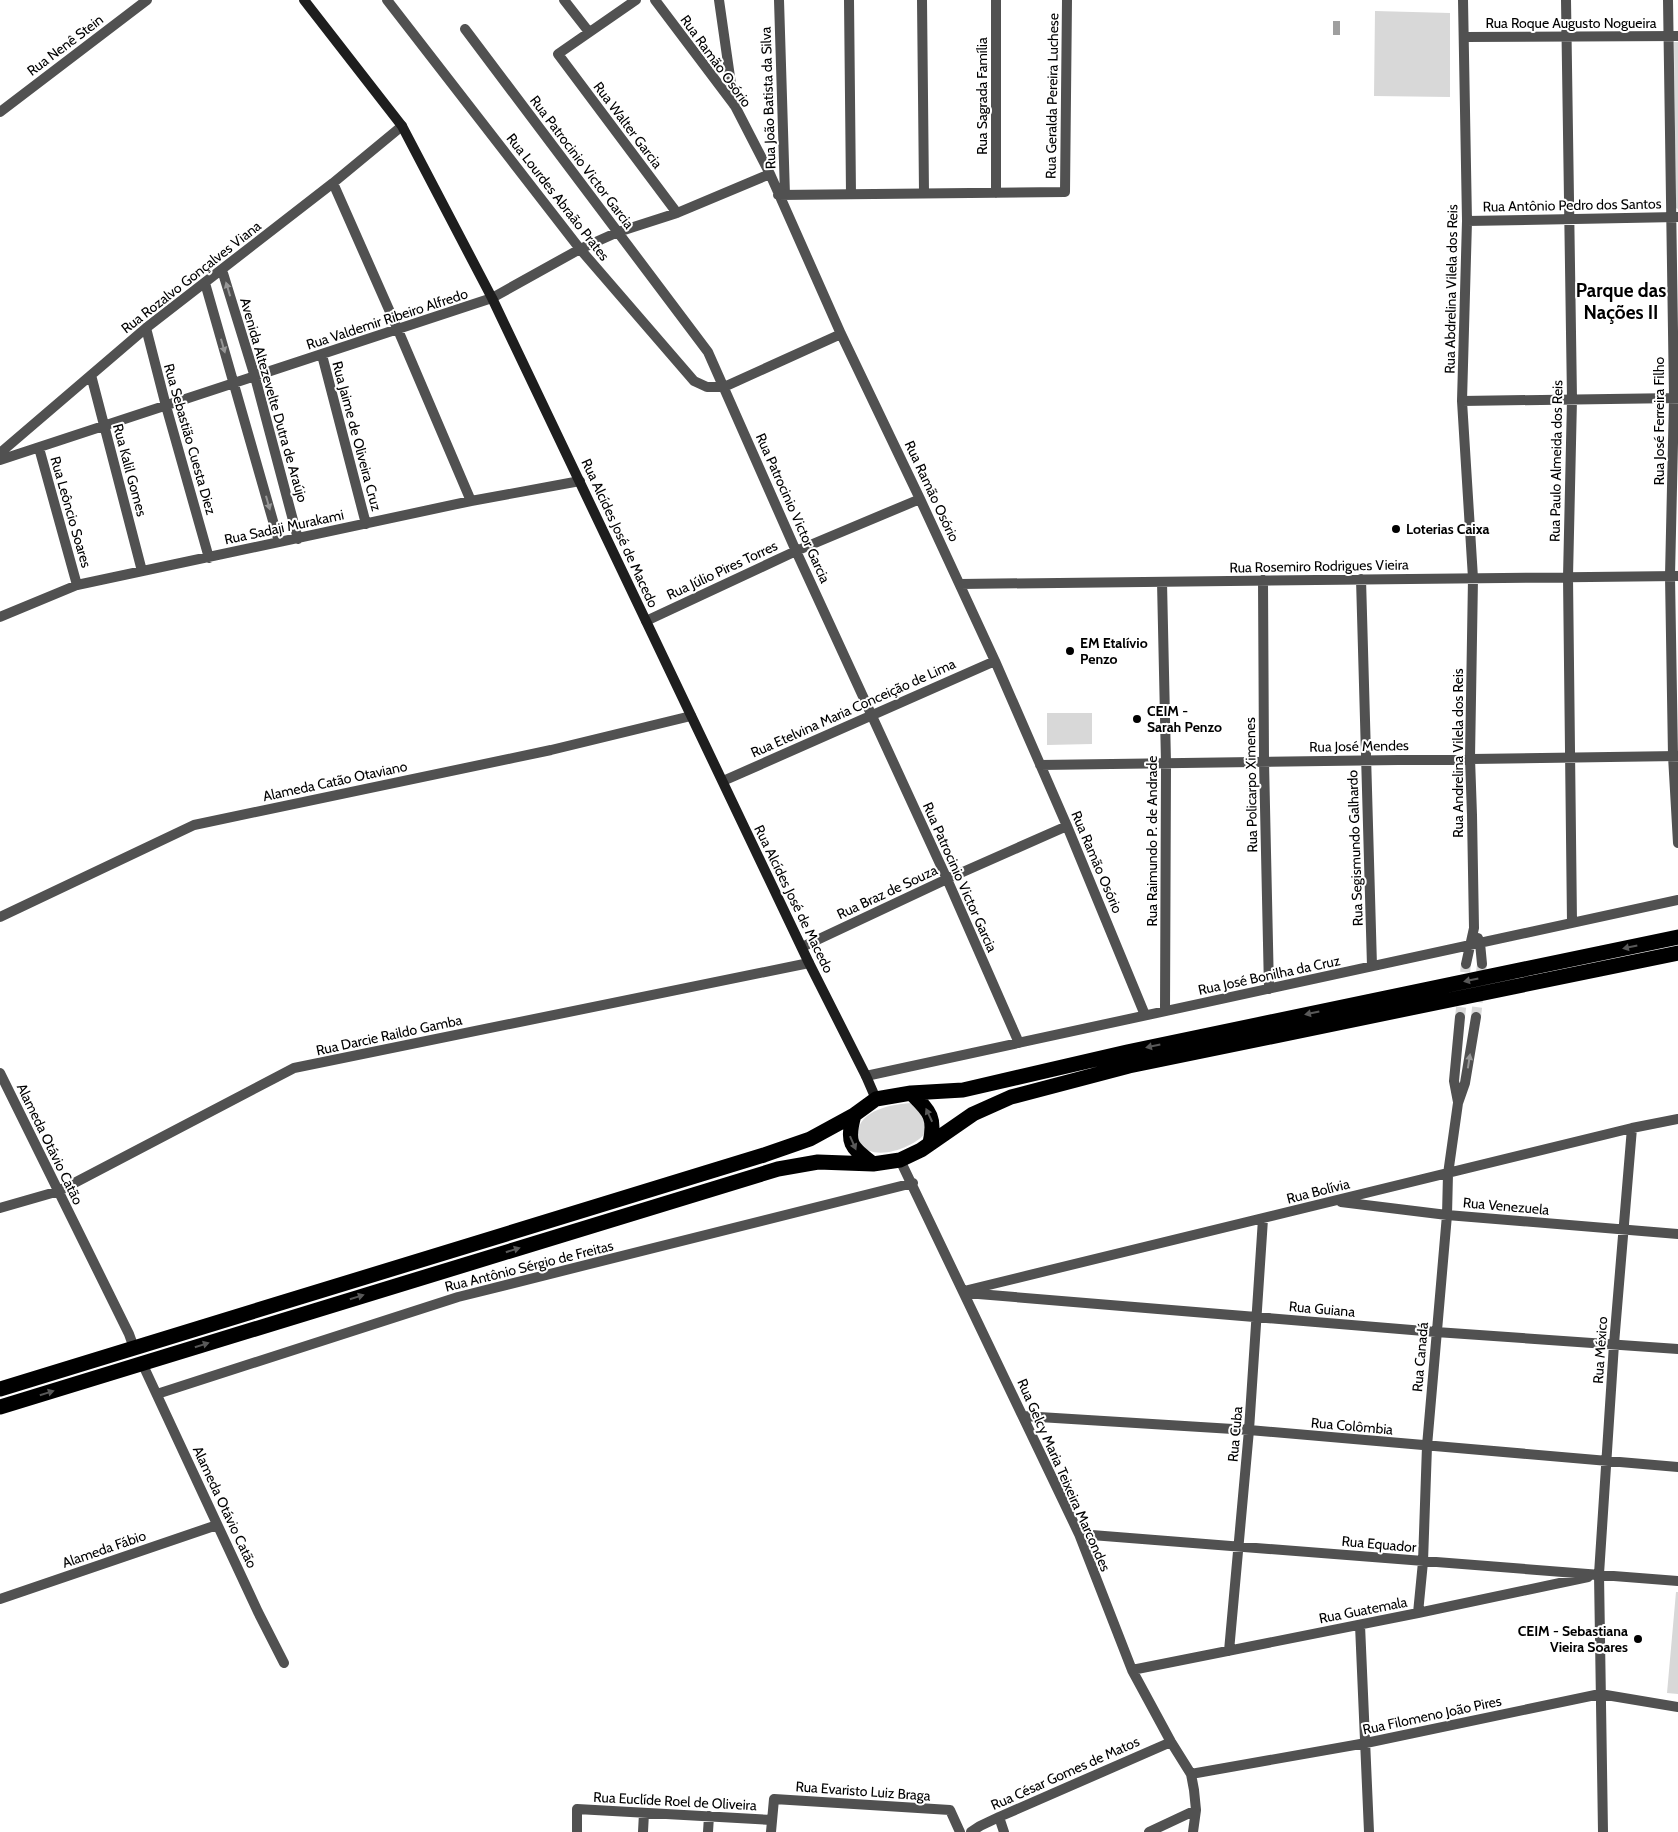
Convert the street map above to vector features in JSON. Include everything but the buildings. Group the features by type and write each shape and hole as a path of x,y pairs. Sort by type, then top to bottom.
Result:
{"highway":[{"path":"0,1389 132,1341 764,1155 810,1139 854,1116 876,1099 911,1093 963,1090 1127,1052 1678,937"},
{"path":"0,1407 778,1168 818,1162 873,1164 900,1160 921,1150 973,1114 1011,1097 1129,1066 1678,953"},
{"path":"911,1093 930,1112 933,1128 930,1143"},
{"path":"854,1116 849,1132 851,1143 856,1151 873,1164"}],"street":[{"name":"Rua Nenê Stein","path":"0,112 146,0"},
{"name":"Rua Alcídes José de Macedo","path":"304,0 402,126 492,298 809,963 876,1099"},
{"name":"Rua Lourdes Abraão Prates","path":"387,0 580,249 694,381 707,387 724,387"},
{"path":"564,0 589,32 636,0"},
{"name":"Rua Ramão Osório","path":"654,0 734,106 782,195 842,334 995,660 1067,826 1145,1015"},
{"path":"719,0 734,106"},
{"name":"Rua João Batista da Silva","path":"779,0 782,195"},
{"path":"849,0 851,194"},
{"path":"922,0 924,192"},
{"name":"Rua Sagrada Família","path":"996,0 996,192"},
{"name":"Rua Geralda Pereira Luchese","path":"996,192 1065,192 1067,0"},
{"name":"Rua Abdrelina Vilela dos Reis","path":"1463,0 1467,221 1462,401 1473,578"},
{"name":"Rua Paulo Almeida dos Reis","path":"1566,0 1572,400 1568,577 1572,923"},
{"name":"Rua José Ferreira Filho","path":"1668,0 1673,36 1676,398 1674,576 1675,756 1678,843"},
{"name":"Rua Patrocinio Victor Garcia","path":"465,29 708,352 796,551 1020,1042"},
{"name":"Rua Walter Garcia","path":"589,32 558,54 677,213"},
{"name":"Rua Roque Augusto Nogueira","path":"1464,37 1673,36"},
{"name":"Rua Rozalvo Gonçalves Viana","path":"0,453 146,328 333,183 402,126"},
{"name":"Rua Valdemir Ribeiro Alfredo","path":"0,460 492,298 580,249 618,232 677,213 770,174"},
{"path":"333,183 398,330 470,501"},
{"path":"782,195 996,192"},
{"name":"Rua Antônio Pedro dos Santos","path":"1467,221 1675,218"},
{"name":"Avenida Altezevelte Dutra de Araújo","path":"222,270 255,376 298,539"},
{"path":"205,283 279,542"},
{"name":"Rua Sebastião Cuesta Diez","path":"146,328 209,558"},
{"path":"724,387 842,334"},
{"name":"Rua Jaime de Oliveira Cruz","path":"322,355 366,524"},
{"name":"Rua Kalil Gomes","path":"91,375 142,571"},
{"path":"1462,401 1676,398"},
{"name":"Rua Leôncio Soares","path":"39,448 77,585"},
{"name":"Rua Sadaji Murakami","path":"0,618 77,585 470,501 580,481"},
{"name":"Rua Júlio Pires Torres","path":"646,621 796,551 920,498"},
{"name":"Rua Rosemiro Rodrigues Vieira","path":"960,584 1674,576"},
{"name":"Rua Andrelina Vilela dos Reis","path":"1473,578 1470,758 1474,928"},
{"name":"Rua Segismundo Galhardo","path":"1362,579 1372,966"},
{"name":"Rua Policarpo Ximenes","path":"1263,580 1264,761 1269,989"},
{"name":"Rua Raimundo P. de Andrade","path":"1162,582 1166,763 1165,1011"},
{"name":"Rua Etelvina Maria Conceição de Lima","path":"723,781 995,660"},
{"name":"Alameda Catão Otaviano","path":"0,917 194,825 551,750 691,716"},
{"name":"Rua José Mendes","path":"1040,765 1675,756"},
{"name":"Rua Braz de Souza","path":"802,947 947,879 1067,826"},
{"name":"Rua José Bonilha da Cruz","path":"866,1076 1678,900"},
{"path":"1474,928 1480,943 1482,964"},
{"path":"1466,964 1468,946 1474,928"},
{"name":"Rua Darcie Raildo Gamba","path":"0,1208 59,1191 294,1068 809,963"},
{"path":"1458,1103 1454,1081 1460,1017"},
{"path":"1458,1103 1466,1082 1476,1017"},
{"name":"Alameda Otávio Catão","path":"0,1073 132,1341"},
{"name":"Rua Canadá","path":"1418,1613 1423,1562 1427,1446 1447,1215 1448,1174 1458,1103"},
{"name":"Rua Bolívia","path":"964,1292 1632,1128 1678,1119"},
{"name":"Rua México","path":"1603,1832 1599,1574 1614,1344 1632,1128"},
{"name":"Rua Gelcy Maria Teixeira Marcondes","path":"900,1160 913,1183 1079,1534 1132,1670 1171,1742 1191,1774 1196,1810 1193,1832"},
{"name":"Rua Antônio Sérgio de Freitas","path":"156,1394 458,1297 913,1183"},
{"name":"Rua Venezuela","path":"1333,1201 1447,1215 1678,1234"},
{"name":"Rua Cuba","path":"1229,1651 1258,1317 1263,1219"},
{"name":"Rua Guiana","path":"964,1292 1436,1332 1678,1349"},
{"name":"Alameda Otávio Catão","path":"142,1363 217,1525 284,1662"},
{"name":"Rua Colômbia","path":"1023,1416 1249,1430 1678,1467"},
{"name":"Alameda Fábio","path":"0,1599 217,1525"},
{"name":"Rua Equador","path":"1079,1534 1678,1581"},
{"name":"Rua Guatemala","path":"1132,1670 1360,1625 1599,1574"},
{"path":"1360,1625 1368,1832"},
{"name":"Rua Filomeno João Pires","path":"1191,1774 1366,1743 1600,1694 1678,1707"},
{"name":"Rua César Gomes de Matos","path":"978,1830 999,1817 1171,1742"},
{"name":"Rua Evaristo Luiz Braga","path":"772,1820 774,1799 950,1810 960,1832"},
{"name":"Rua Euclíde Roel de Oliveira","path":"577,1832 577,1809 772,1820"},
{"path":"1149,1832 1196,1810"},
{"path":"644,1813 644,1832"},
{"path":"708,1832 709,1816"},
{"path":"999,1817 1004,1832"},
{"path":"771,1832 772,1820"}],"shaded area":[{"path":"1375,11 1450,13 1450,97 1374,96"},
{"path":"1333,21 1340,21 1340,35 1333,35"},
{"path":"1674,42 1678,42 1678,209 1676,208"},
{"path":"1047,713 1092,713 1092,744 1047,745"},
{"path":"911,1103 926,1111 926,1132 921,1138 904,1147 884,1153 866,1150 860,1144 858,1136 860,1125 870,1114 887,1107"},
{"path":"1676,1592 1678,1592 1678,1694 1667,1693"}],"tunnel":[{"path":"1460,1017 1466,964"},
{"path":"1476,1017 1482,964"}],"place":[{"name":"Loterias Caixa","path":"1396,529"},
{"name":"EM Etalívio Penzo","path":"1070,651"},
{"name":"CEIM - Sarah Penzo","path":"1137,719"},
{"name":"CEIM - Sebastiana Vieira Soares","path":"1638,1639"}],"district":[{"name":"Parque das Nações II","path":"1621,301"}]}
